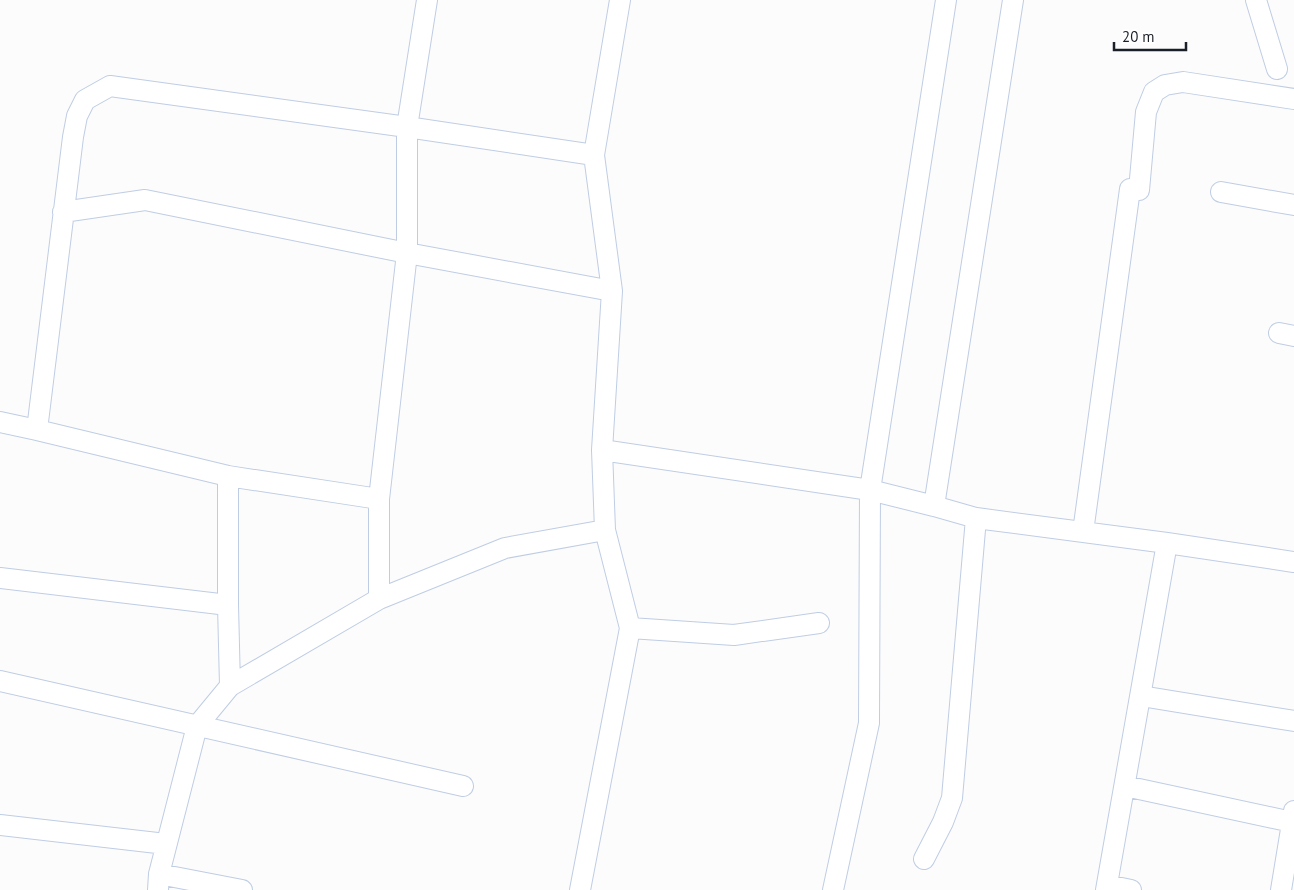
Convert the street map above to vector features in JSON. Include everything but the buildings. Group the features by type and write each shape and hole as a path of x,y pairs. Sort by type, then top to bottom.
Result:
{"street":[{"path":"379,599 379,500 407,253 407,127 427,0"},
{"path":"580,890 630,628 605,530 602,450 612,291 594,155 620,0"},
{"path":"833,890 869,723 870,490 946,0"},
{"path":"934,506 1013,0"},
{"path":"1256,0 1277,69"},
{"path":"1082,532 1146,112 1154,92 1165,85 1183,82 1294,99"},
{"path":"37,430 63,212 77,116 85,100 110,86 594,155"},
{"path":"1221,192 1294,204"},
{"path":"63,212 145,200 407,253 612,291"},
{"path":"0,422 228,476 379,500"},
{"path":"602,450 870,490 976,518 1294,562"},
{"path":"228,476 230,686"},
{"path":"924,859 943,822 952,798 976,518"},
{"path":"242,890 158,882 197,726 230,686 379,599 504,548 605,530"},
{"path":"1131,890 1106,888 1167,544"},
{"path":"0,578 228,605"},
{"path":"630,628 734,635 819,623"},
{"path":"0,680 463,786"},
{"path":"1140,696 1294,720"},
{"path":"1125,786 1293,816 1281,890"},
{"path":"0,825 166,844"}]}
